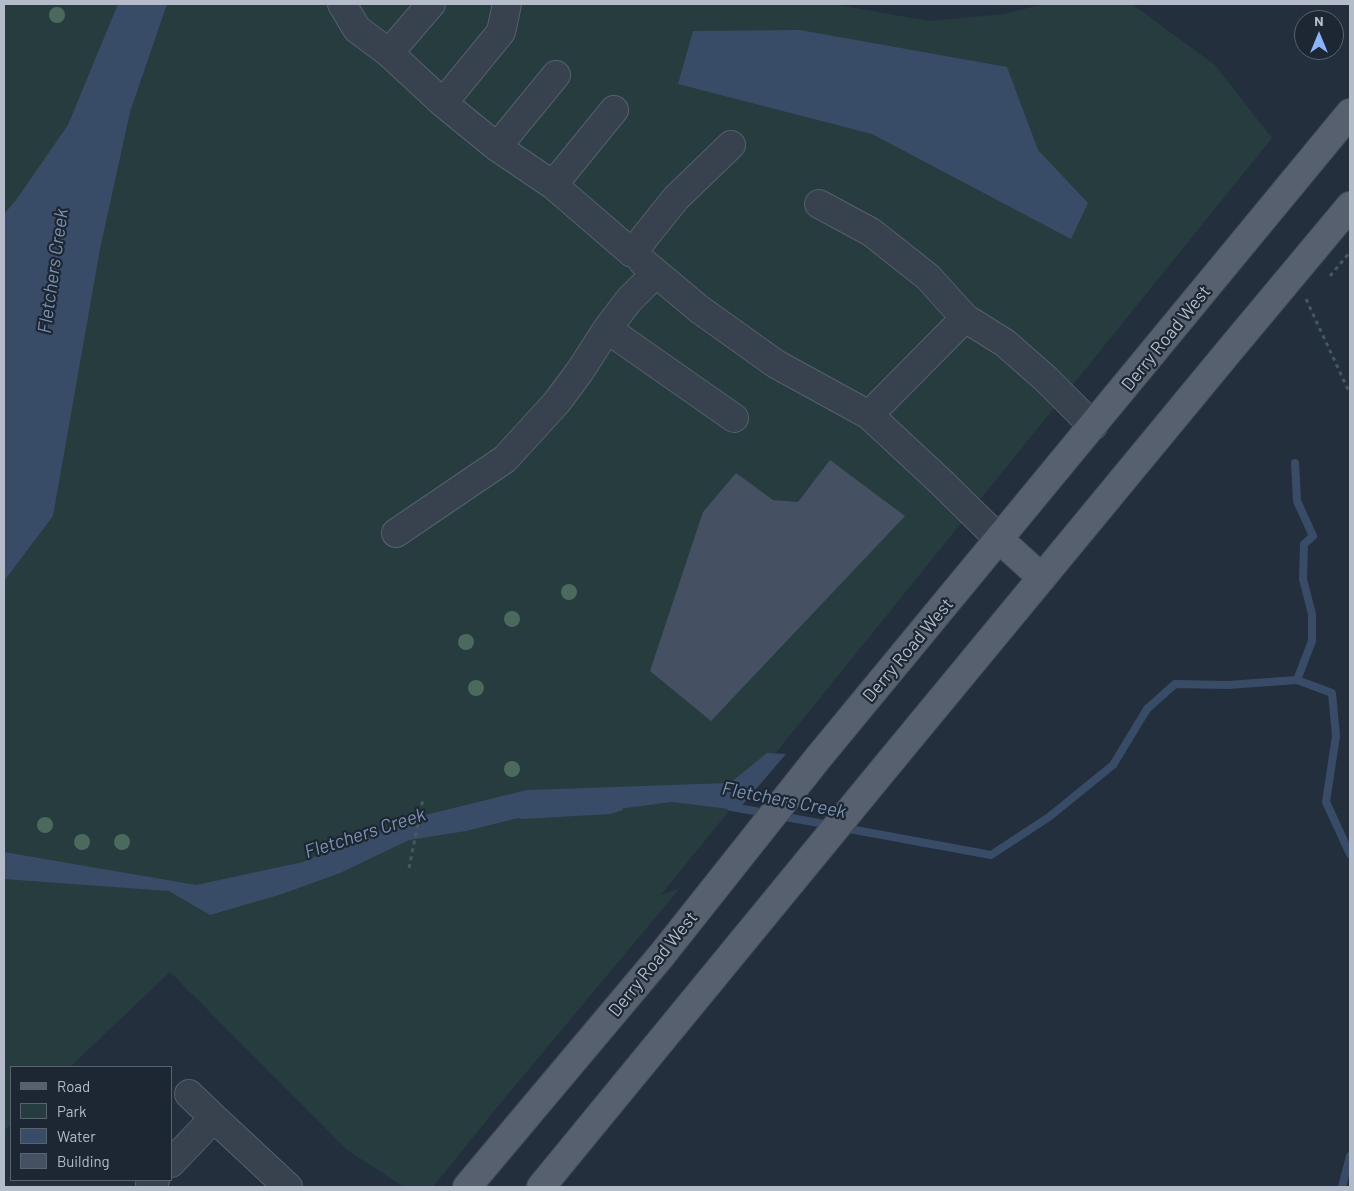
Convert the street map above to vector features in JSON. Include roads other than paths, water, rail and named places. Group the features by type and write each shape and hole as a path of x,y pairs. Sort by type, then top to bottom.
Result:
{"main road":[{"name":"Derry Road West","path":"467,1187 661,956 818,758 1350,113"},
{"path":"541,1187 1350,206"},
{"path":"1000,539 1042,578"}],"lane":[{"path":"342,4 356,29 389,53 443,103 496,147 553,185 699,309 776,364 869,415 1000,539"},
{"path":"389,53 431,4"},
{"path":"443,103 501,32 507,4"},
{"path":"496,147 556,75"},
{"path":"553,185 614,110"},
{"path":"632,253 676,198 731,145"},
{"path":"819,204 871,232 928,277 964,318 1005,343 1093,426"},
{"path":"396,533 505,459 557,402 629,300 656,273"},
{"path":"869,415 964,318"},
{"path":"607,329 734,418"},
{"path":"189,1094 288,1187"},
{"path":"172,1161 214,1118"}],"water":[{"path":"118,4 167,4 130,112 100,249 53,516 4,581 4,214 16,200 68,125"},
{"path":"800,30 1007,67 1038,150 1088,203 1071,239 872,134 678,84 693,31"},
{"path":"767,753 786,754 738,810 672,802 610,810 550,810 466,831 409,840 340,873 282,894 210,915 169,891 4,879 4,852 196,885 303,862 348,842 425,815 527,790 730,783"}],"waterway":[{"path":"1295,463 1297,501 1313,536 1304,544 1303,579 1312,614 1312,641 1297,680"},
{"name":"Fletchers Creek","path":"844,828 991,855 1049,817 1113,765 1147,709 1175,684 1228,685 1297,680 1332,693 1336,736 1326,802 1350,854"},
{"name":"Fletchers Creek","path":"522,815 610,810 619,807"},
{"name":"Fletchers Creek","path":"731,807 766,813"},
{"name":"Fletchers Creek","path":"780,816 830,825"},
{"name":"Fletchers Creek","path":"1342,1187 1350,1156"}]}
